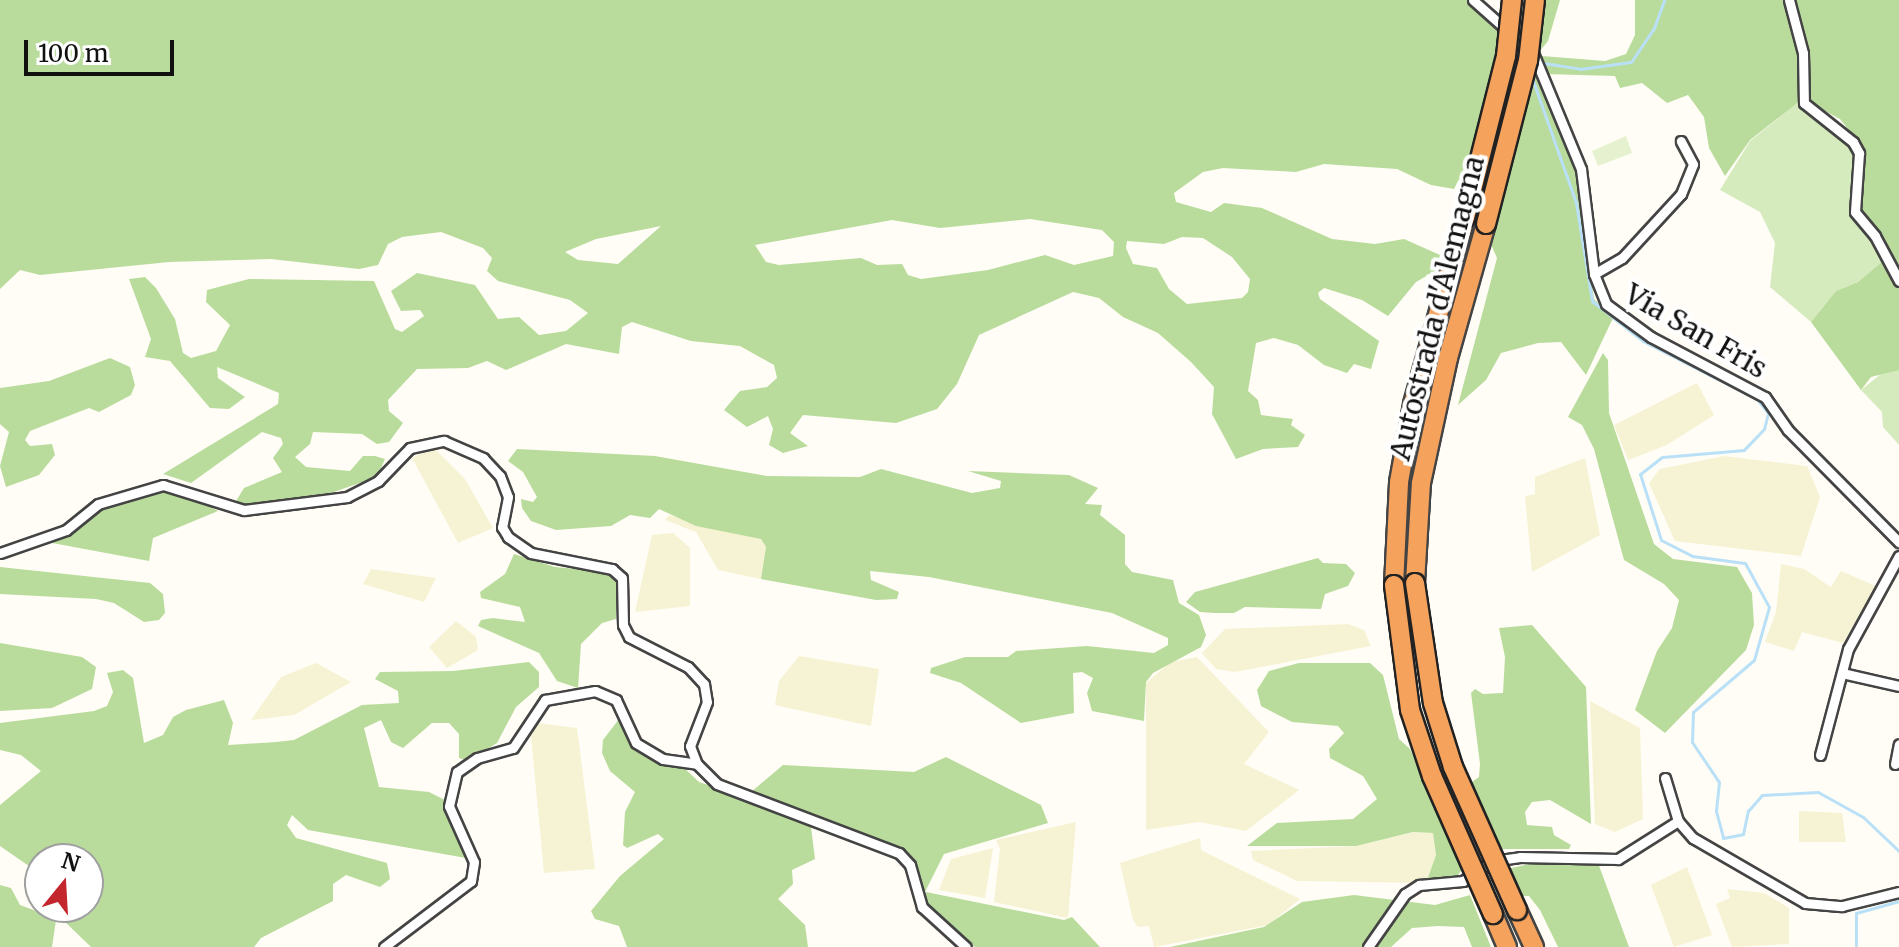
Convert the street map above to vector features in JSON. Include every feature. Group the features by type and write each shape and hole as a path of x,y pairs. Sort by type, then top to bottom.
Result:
{"highway":[{"name":"Autostrada d'Alemagna","path":"1507,947 1432,776 1410,710 1394,585 1399,482 1413,404 1506,56 1512,0"},
{"name":"Autostrada d'Alemagna","path":"1534,947 1445,741 1419,637 1415,583 1421,483 1448,358 1528,61 1535,0"}],"street":[{"name":"Via San Fris","path":"1473,0 1533,53 1581,169 1598,291 1616,315 1753,392 1899,542"},
{"path":"1789,0 1803,53 1804,103 1853,142 1859,153 1855,212 1875,236 1899,281"},
{"path":"1594,274 1622,258 1681,194 1693,164 1681,141"},
{"path":"0,553 66,530 98,504 163,485 244,510 347,497 378,481 410,448 444,441 483,458 500,476 508,497 502,527 508,537 531,553 612,569 622,578 623,625 629,637 688,667 704,684 707,702 690,746 697,764 729,792 899,853 910,865 922,907 966,947"},
{"path":"1820,755 1859,624 1899,556"},
{"path":"1842,673 1899,686"},
{"path":"384,947 471,881 474,862 449,806 457,772 477,758 513,748 545,700 595,691 616,700 636,743 663,759 697,764"},
{"path":"1895,764 1899,744"},
{"path":"1665,778 1678,821 1708,849 1805,903 1842,906 1899,892"},
{"path":"1368,947 1405,894 1419,885 1463,881 1483,865 1520,857 1618,859 1678,821"}],"shaded area":[{"path":"1697,383 1714,415 1667,445 1628,460 1614,425"},
{"path":"433,447 465,479 493,528 458,543 412,458"},
{"path":"1724,456 1807,466 1820,497 1801,556 1675,541 1649,483 1660,469"},
{"path":"1585,458 1600,535 1532,572 1525,496 1535,494 1535,477"},
{"path":"669,515 761,539 766,547 761,579 718,570 696,532 665,520"},
{"path":"673,533 690,548 690,606 635,612 652,535"},
{"path":"1781,564 1804,569 1831,587 1841,571 1876,586 1843,643 1802,632 1794,651 1765,642 1776,612"},
{"path":"371,569 436,578 424,602 363,584"},
{"path":"456,621 476,637 478,650 447,668 429,647"},
{"path":"1348,624 1364,630 1371,646 1235,672 1216,669 1202,653 1225,629"},
{"path":"799,656 879,669 871,726 775,705 779,681"},
{"path":"1197,657 1269,732 1244,764 1299,790 1246,831 1199,822 1146,830 1146,683 1171,662"},
{"path":"316,663 351,682 294,715 251,720 281,677"},
{"path":"1590,701 1640,728 1643,819 1615,832 1595,824"},
{"path":"537,723 577,728 595,869 544,873 531,736"},
{"path":"1799,811 1842,813 1846,842 1799,842"},
{"path":"1076,822 1068,918 994,902 1000,849 996,840"},
{"path":"1414,832 1434,833 1436,855 1426,883 1297,881 1253,860 1251,851 1356,846"},
{"path":"1200,838 1201,850 1300,899 1268,925 1154,947 1149,926 1138,927 1133,920 1120,863"},
{"path":"993,848 985,898 939,890 951,859"},
{"path":"1687,867 1712,935 1674,947 1651,885"},
{"path":"1727,889 1764,893 1789,908 1789,944 1732,947 1716,904 1730,898"}],"green space":[{"path":"0,0 1472,0 1501,30 1466,180 1458,181 1454,189 1431,185 1397,169 1324,164 1296,172 1223,168 1203,172 1174,193 1176,202 1211,212 1224,203 1262,208 1332,239 1375,244 1404,239 1440,255 1435,271 1416,282 1388,316 1362,300 1324,288 1318,293 1320,299 1379,341 1371,369 1354,364 1347,373 1324,365 1298,345 1274,338 1256,343 1248,391 1258,400 1261,415 1293,419 1291,425 1305,435 1298,447 1263,449 1236,459 1212,414 1214,387 1191,362 1158,333 1123,317 1099,298 1073,292 979,335 957,384 937,409 896,423 803,415 790,433 808,446 783,453 769,445 773,429 768,416 747,427 724,410 740,391 767,387 777,378 774,365 740,346 691,341 632,322 622,327 619,354 566,344 506,370 487,361 468,368 417,369 388,400 389,411 403,423 389,442 377,444 362,434 313,432 310,444 295,457 306,467 350,471 363,456 375,456 385,459 377,477 328,494 233,506 244,488 282,472 273,458 283,444 281,438 262,432 191,483 163,474 278,404 279,393 217,367 218,378 245,397 229,409 210,408 170,361 145,357 151,339 129,279 145,277 156,288 175,319 183,353 191,358 216,351 230,325 206,302 207,290 249,279 374,281 395,329 402,332 424,316 420,310 401,311 391,291 417,273 475,285 498,319 519,317 539,335 566,331 588,313 570,300 498,281 487,271 492,258 483,248 441,232 402,237 388,244 378,265 359,269 271,259 169,262 40,275 20,270 0,289","holes":["1030,219 1102,230 1114,242 1113,256 1074,265 1045,255 988,270 921,279 908,275 902,264 877,265 861,258 779,265 766,262 755,245 892,220 940,228","661,226 618,264 578,260 565,252 596,239","1182,237 1203,238 1232,257 1250,279 1248,292 1242,298 1187,304 1169,289 1157,268 1133,264 1126,248 1127,241 1164,244"]},
{"path":"1544,0 1560,0 1548,41 1539,52"},
{"path":"1635,0 1899,0 1899,278 1855,208 1860,144 1840,119 1808,102 1799,70 1800,101 1750,140 1725,176 1709,148 1704,117 1688,95 1667,103 1642,83 1620,88 1615,76 1545,74 1542,56 1605,61 1626,54 1635,35"},
{"path":"1536,68 1572,149 1594,299 1613,318 1586,375 1561,342 1538,343 1501,353 1486,380 1458,405 1497,258 1490,242"},
{"path":"1800,101 1838,123 1856,146 1849,205 1883,261 1858,282 1836,291 1811,322 1770,287 1775,243 1760,212 1720,190 1750,141"},
{"path":"1626,136 1632,153 1598,166 1592,151"},
{"path":"1883,261 1899,283 1899,370 1871,377 1861,390 1811,322 1836,291 1858,282"},
{"path":"1603,353 1608,360 1609,413 1654,544 1673,559 1737,567 1752,593 1754,625 1746,650 1665,733 1635,710 1657,651 1672,628 1679,600 1664,584 1624,560 1594,449 1582,425 1568,417"},
{"path":"110,358 130,367 135,385 131,395 99,412 89,408 30,431 25,440 30,446 52,444 55,455 39,475 6,487 0,466 9,432 0,424 0,388 49,381"},
{"path":"1886,370 1899,370 1899,445 1883,427 1882,412 1861,390"},
{"path":"517,449 655,456 767,476 860,477 881,469 972,493 1000,488 1001,481 968,471 1069,475 1098,488 1085,504 1102,505 1100,515 1125,535 1125,564 1132,572 1173,580 1179,603 1199,615 1206,635 1201,647 1153,673 1146,682 1144,721 1092,711 1087,693 1093,678 1082,672 1073,673 1074,713 1021,723 961,683 930,673 931,668 965,657 1008,657 1016,651 1087,646 1154,653 1168,645 1168,638 1112,613 929,577 870,571 871,580 899,592 897,599 876,600 761,579 766,547 761,539 696,526 659,509 650,518 630,515 611,526 556,530 531,521 522,508 521,499 533,502 537,497 523,472 508,461"},
{"path":"165,488 183,492 218,511 153,538 149,561 47,542 73,530 96,509"},
{"path":"514,554 555,567 619,573 616,619 602,623 581,644 578,688 557,681 539,653 478,626 481,620 493,618 525,622 520,607 481,598 480,592 505,574"},
{"path":"1318,558 1323,563 1346,564 1355,573 1348,586 1325,594 1321,609 1245,607 1234,613 1215,613 1200,612 1186,602 1195,592"},
{"path":"0,567 150,583 163,594 165,613 159,620 144,622 114,603 96,599 0,594"},
{"path":"1532,625 1586,687 1591,824 1550,800 1532,802 1525,812 1527,825 1552,827 1554,835 1571,845 1569,849 1497,849 1469,784 1479,777 1480,764 1471,693 1475,689 1483,694 1503,693 1505,657 1499,628"},
{"path":"0,643 82,657 96,667 92,689 52,708 0,711"},
{"path":"529,662 539,672 539,687 516,707 497,743 468,761 459,758 459,734 449,723 432,723 403,748 391,742 381,720 364,728 379,787 429,792 447,801 466,858 308,830 292,815 287,825 296,838 387,863 390,879 380,887 346,875 333,884 333,901 261,938 254,947 91,947 66,923 104,923 104,843 24,843 24,863 0,846 0,805 41,771 21,755 0,750 0,723 94,711 107,706 113,692 107,673 123,670 133,678 144,743 163,735 173,717 186,710 224,700 233,723 228,745 294,740 362,705 399,703 398,691 375,679 380,672 453,671"},
{"path":"1299,663 1370,663 1383,675 1399,739 1410,749 1462,869 1457,877 1426,883 1436,855 1433,833 1413,832 1356,846 1247,846 1277,823 1353,819 1377,799 1363,776 1330,758 1329,749 1344,733 1338,726 1292,722 1261,706 1257,690 1269,671"},
{"path":"619,719 629,741 682,766 699,782 810,819 815,859 792,870 793,884 778,899 805,925 808,947 627,947 619,926 595,919 591,911 620,876 664,839 658,834 627,848 623,845 625,812 635,792 610,771 602,753 603,740"},
{"path":"946,757 1041,805 1048,823 944,854 923,896 901,850 750,793 783,765 914,772"},
{"path":"1548,860 1598,863 1629,947 1558,947 1540,910 1529,896 1520,896 1507,869"},
{"path":"0,885 11,888 20,905 24,906 24,923 56,923 52,947 0,947"},
{"path":"926,892 1064,920 1072,917 1100,947 975,947 923,904"},
{"path":"1354,895 1435,905 1470,895 1491,947 1472,947 1464,927 1438,926 1412,928 1391,947 1170,947 1264,927 1302,902"}],"waterway":[{"path":"1544,63 1580,69 1631,62 1654,28 1664,0"},
{"path":"1531,75 1576,203 1592,301 1643,341 1757,399 1768,413 1764,429 1744,450 1662,457 1640,474 1661,540 1692,556 1745,563 1769,607 1754,660 1693,712 1692,742 1719,782 1716,811 1723,838 1743,834 1748,811 1762,795 1818,792 1863,817 1899,851"},
{"path":"1856,947 1856,913 1899,901"}]}
